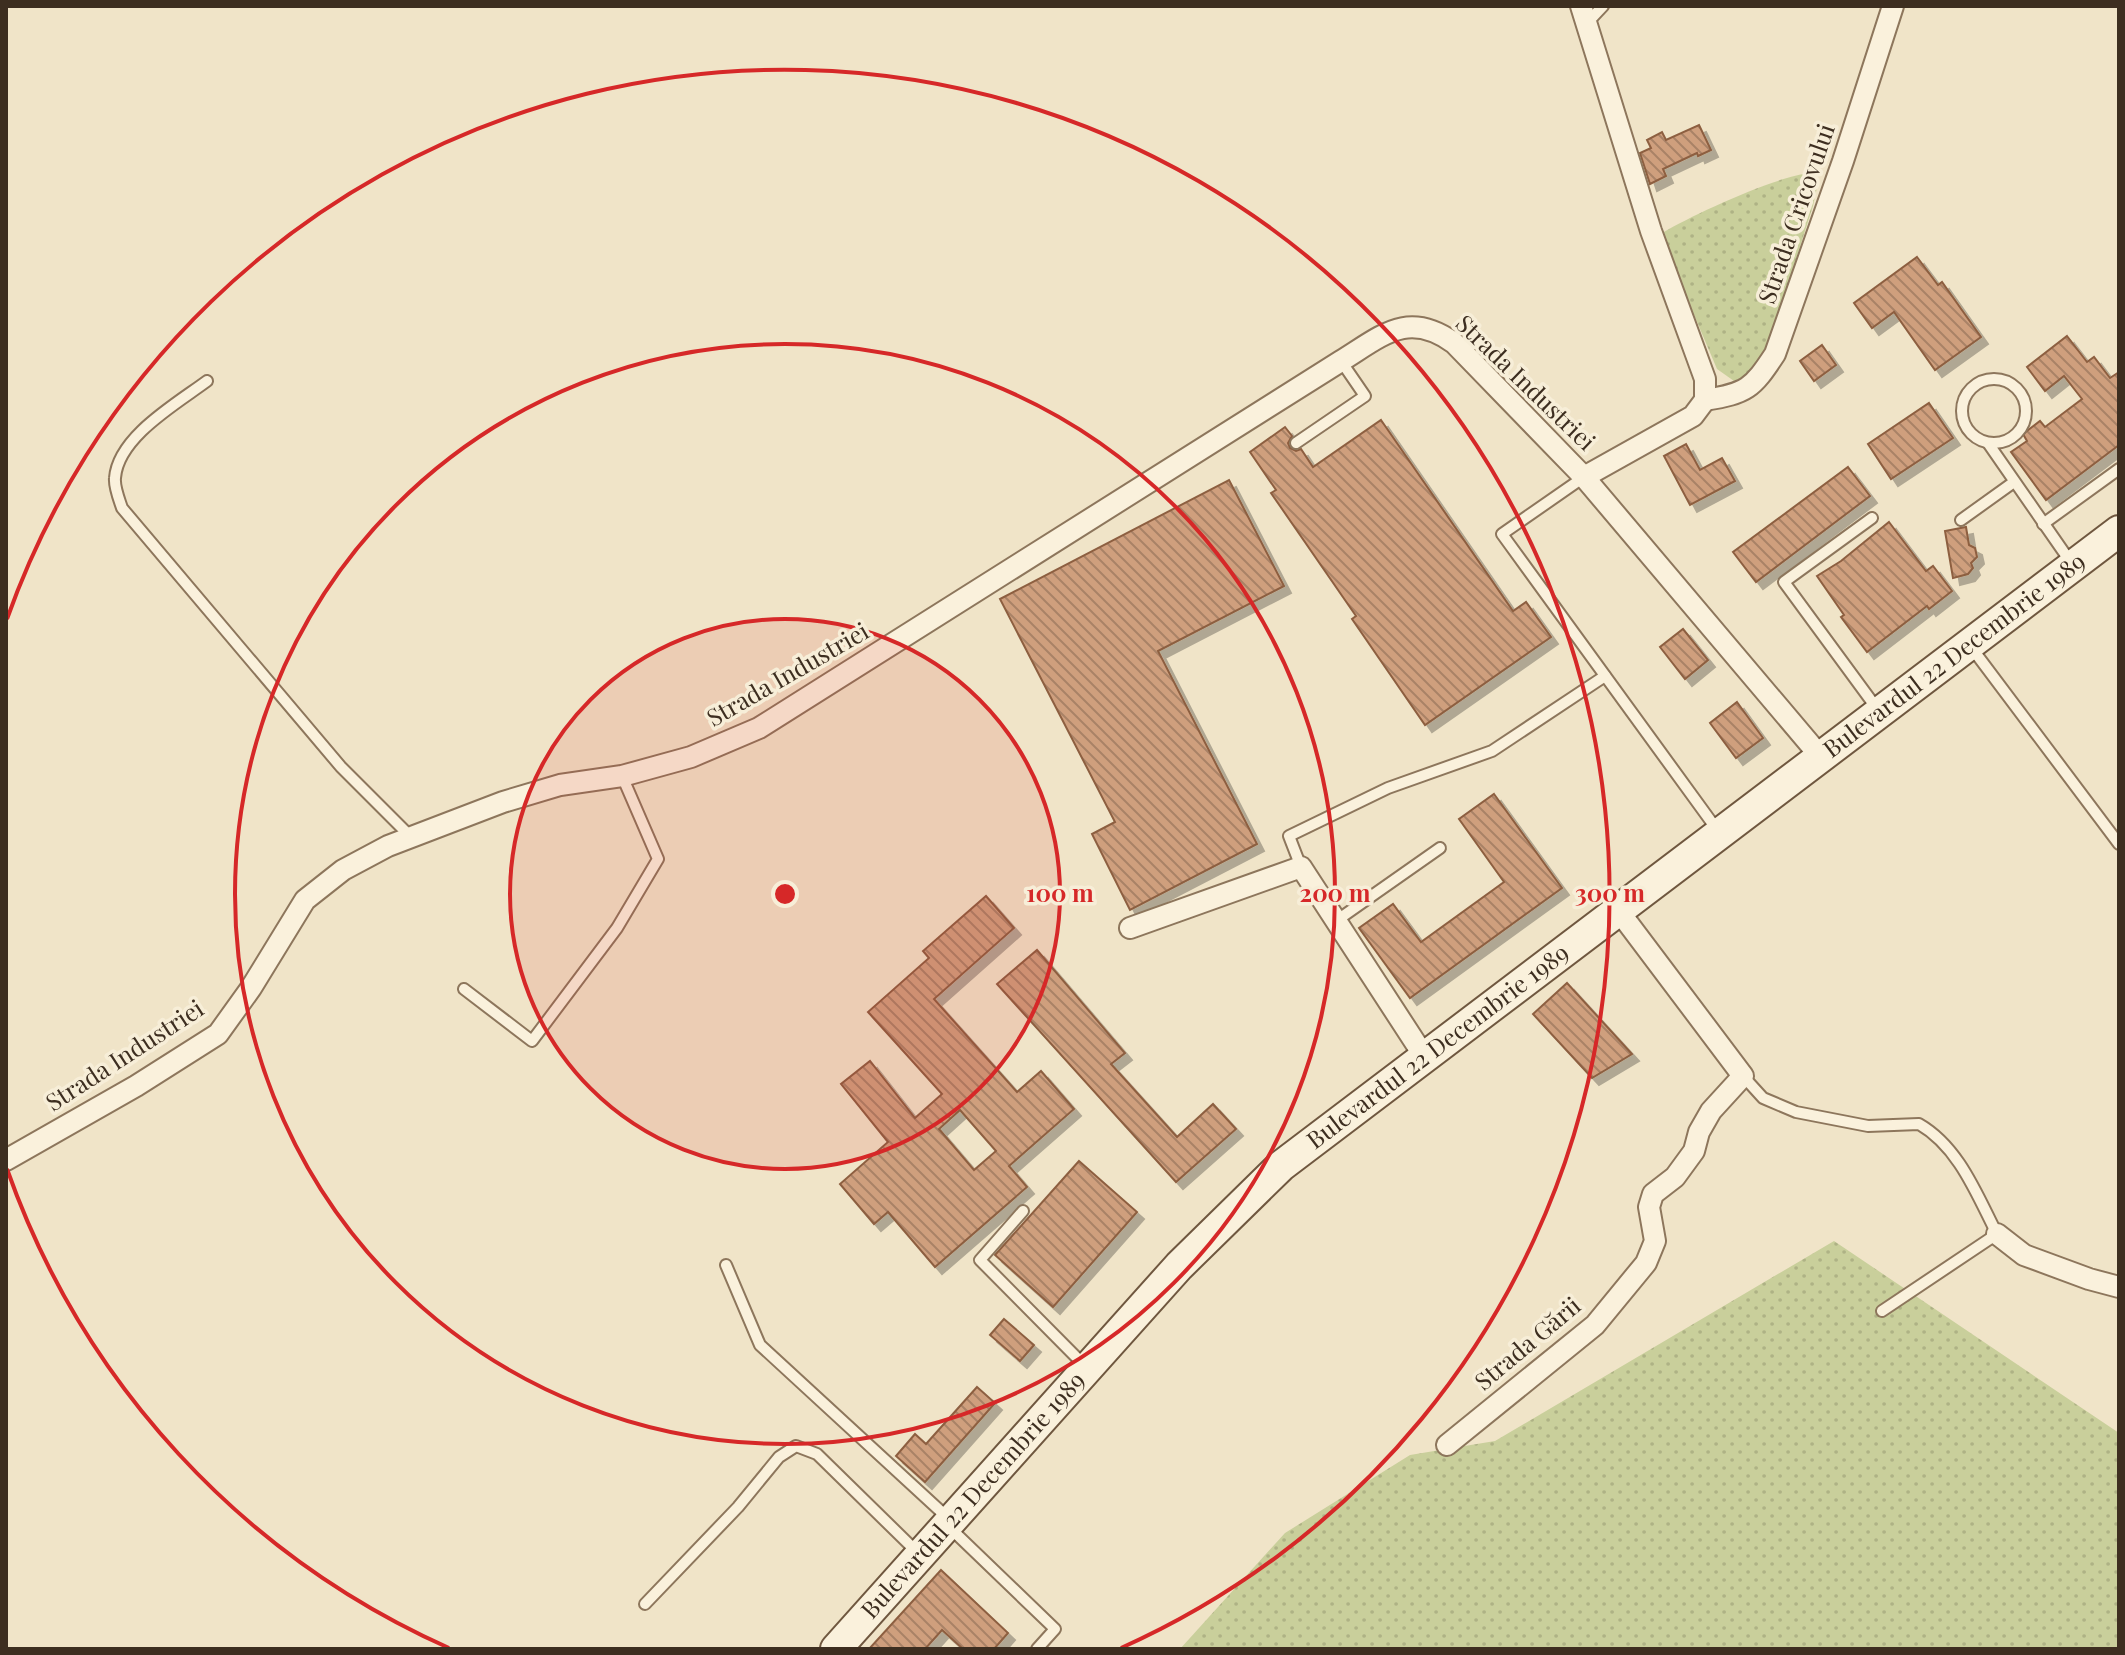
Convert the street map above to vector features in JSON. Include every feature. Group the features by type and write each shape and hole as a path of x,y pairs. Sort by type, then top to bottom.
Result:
{"main road":[{"name":"Bulevardul 22 Decembrie 1989","path":"836,1649 1179,1266 1281,1166 2119,531"}],"street":[{"name":"Strada Cricovului","path":"1705,400 1737,395 1761,376 1775,354 1843,161 1893,6"},
{"path":"1584,14 1651,231 1698,353 1705,379 1705,400"},
{"name":"Strada Industriei","path":"6,1160 136,1086 218,1034 251,988 305,900 343,870 388,846 503,802 560,785 622,776 691,757 759,728 1341,361 1379,338 1401,329 1418,326 1435,330 1454,343 1584,477 1820,756"},
{"name":"Strada Industriei","path":"1584,477 1693,416 1705,400"},
{"path":"1130,928 1301,867 1424,1056"},
{"path":"1618,910 1743,1076"},
{"name":"Strada Gării","path":"1447,1445 1595,1325 1646,1263 1655,1241 1649,1207 1653,1194 1675,1177 1694,1151 1699,1132 1711,1111 1743,1076"},
{"path":"1997,1234 2024,1255 2119,1287"}],"lane":[{"path":"1584,14 1603,6"},
{"path":"1296,443 1365,396 1341,361"},
{"path":"1988,443 2008,441 2023,427 2026,417 2026,407 2017,389 2000,379 1977,383 1969,390 1961,411 1968,432 1988,443 2073,566"},
{"path":"207,381 136,436 119,457 114,481 122,508 341,767 411,837"},
{"path":"2043,524 2119,469"},
{"path":"1584,477 1502,534 1719,833"},
{"path":"1961,520 2014,482"},
{"path":"1872,518 1784,582 1879,711"},
{"path":"1969,644 2119,844"},
{"path":"1301,867 1289,836 1388,788 1492,751 1605,676"},
{"path":"464,989 532,1041 617,928 658,859 622,776"},
{"path":"1336,921 1440,848"},
{"path":"1743,1076 1763,1098 1796,1112 1868,1126 1908,1122 1919,1124 1944,1143 1965,1172 1997,1234 1882,1311"},
{"path":"1023,1211 980,1260 1088,1369"},
{"path":"726,1265 760,1345 950,1524 1055,1629 1037,1649"},
{"path":"645,1604 738,1507 779,1457 796,1446 817,1454 921,1556"}],"green space":[{"path":"1810,173 1818,183 1813,206 1766,353 1749,375 1734,381 1717,369 1662,233 1756,189"},
{"path":"1834,1241 2119,1433 2119,1649 1180,1649 1285,1533 1410,1455 1495,1441"}],"building":[{"path":"1699,125 1711,150 1663,169 1666,176 1650,184 1640,153 1651,148 1647,140 1662,132 1666,140"},
{"path":"1917,257 1938,285 1942,282 1981,337 1935,370 1894,312 1872,328 1854,303"},
{"path":"2067,336 2087,362 2094,357 2110,378 2119,372 2119,445 2046,500 2011,452 2027,441 2023,434 2040,421 2045,427 2082,399 2064,376 2045,391 2027,367"},
{"path":"1822,345 1836,365 1814,381 1800,361"},
{"path":"1929,403 1953,438 1891,479 1868,444"},
{"path":"1381,420 1513,611 1526,602 1551,637 1425,725 1352,619 1356,616 1271,493 1276,490 1250,452 1285,427 1292,436 1288,443 1290,448 1296,451 1301,449 1313,467"},
{"path":"1686,444 1700,470 1722,458 1735,481 1690,505 1664,456"},
{"path":"1848,467 1870,496 1756,582 1733,552"},
{"path":"1229,480 1284,586 1158,651 1257,844 1130,910 1092,834 1115,822 1000,599"},
{"path":"1889,522 1926,571 1933,566 1952,591 1867,652 1841,617 1844,615 1817,576 1841,561"},
{"path":"1966,527 1969,545 1975,548 1977,557 1971,563 1973,568 1968,574 1953,578 1945,531"},
{"path":"1683,629 1708,660 1685,679 1660,647"},
{"path":"1737,702 1763,738 1736,758 1710,723"},
{"path":"1494,794 1562,888 1410,998 1359,928 1393,904 1421,942 1504,882 1459,819"},
{"path":"986,896 1014,928 934,999 1017,1092 1041,1071 1074,1109 1009,1166 1027,1187 935,1267 888,1212 874,1224 840,1184 888,1142 841,1084 870,1061 915,1118 942,1094 868,1012 929,958 923,951","holes":["960,1110 996,1151 974,1170 939,1129"]},
{"path":"1037,950 1125,1053 1111,1064 1177,1137 1213,1104 1236,1129 1176,1182 997,984"},
{"path":"1567,983 1632,1054 1592,1078 1533,1014"},
{"path":"1079,1161 1137,1212 1053,1307 995,1255"},
{"path":"1004,1319 1034,1345 1020,1361 990,1335"},
{"path":"977,1387 995,1403 925,1482 896,1456 915,1434 926,1444"},
{"path":"941,1570 1008,1633 994,1649 963,1649 942,1630 925,1649 869,1649"}]}
